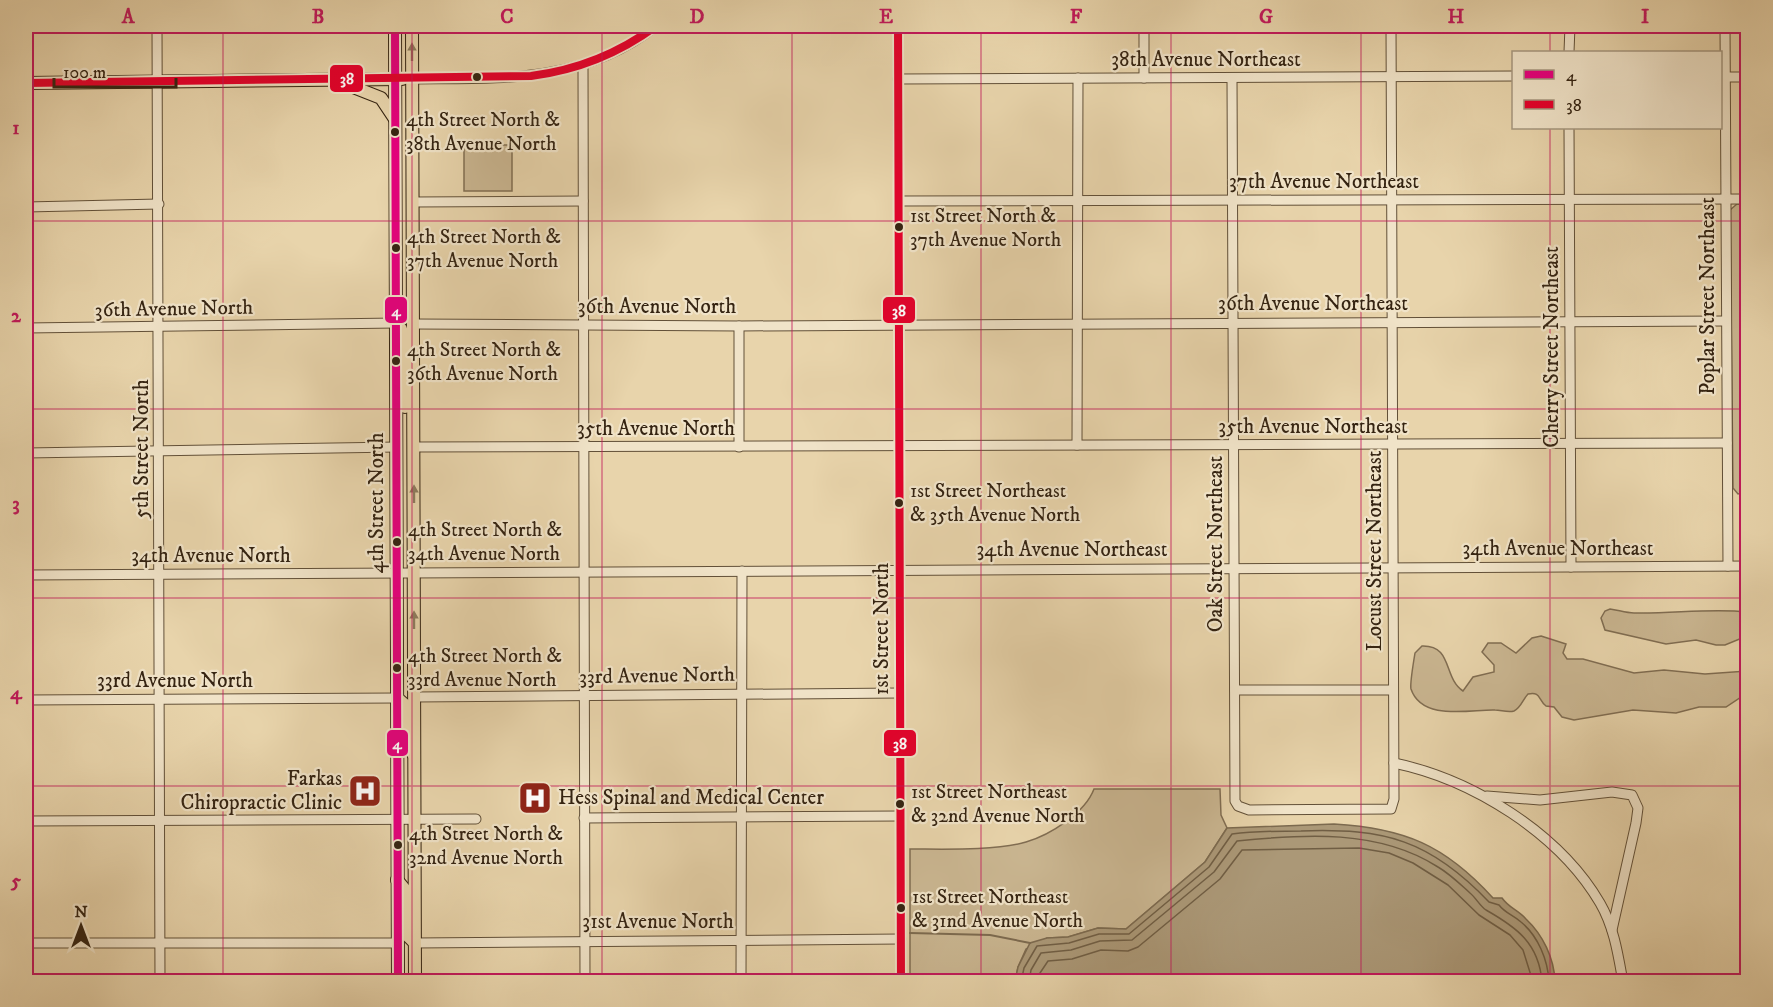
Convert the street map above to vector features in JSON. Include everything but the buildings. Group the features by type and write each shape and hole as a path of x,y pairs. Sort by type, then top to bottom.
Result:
{"main road":[{"name":"4th Street North","path":"395,26 398,981"},
{"name":"4th Street North","path":"412,26 415,981"},
{"path":"26,83 412,79"},
{"path":"333,80 381,98 395,120"},
{"path":"395,203 405,209 406,266 410,273 414,274"},
{"path":"396,324 402,332 404,345 406,438 414,447"},
{"path":"397,698 405,705 406,743 415,756"},
{"path":"397,880 406,891 406,934 415,943"}],"street":[{"name":"5th Street North","path":"157,26 161,451 160,981"},
{"path":"412,79 531,76 583,65 628,45 656,26"},
{"name":"1st Street North","path":"897,26 901,324 899,446 902,981"},
{"path":"1144,26 1144,78"},
{"name":"Locust Street Northeast","path":"1377,811 1390,809 1393,806 1394,763 1391,26"},
{"path":"1569,51 1570,26"},
{"name":"Poplar Street Northeast","path":"1725,26 1723,77 1728,566"},
{"path":"583,65 585,981"},
{"name":"38th Avenue Northeast","path":"898,79 1512,76"},
{"path":"1723,77 1748,77"},
{"path":"1077,445 1078,78"},
{"name":"Oak Street Northeast","path":"1232,78 1234,794 1238,806 1243,809 1377,811"},
{"name":"Cherry Street Northeast","path":"1569,129 1571,567"},
{"name":"37th Avenue Northeast","path":"900,201 1748,199"},
{"path":"413,202 583,201"},
{"path":"26,207 159,204"},
{"name":"36th Avenue Northeast","path":"901,324 1725,321"},
{"name":"36th Avenue North","path":"26,328 396,324"},
{"name":"36th Avenue North","path":"414,324 739,326 901,324"},
{"path":"739,326 739,447"},
{"name":"35th Avenue Northeast","path":"899,446 1727,443"},
{"name":"35th Avenue North","path":"414,447 899,446"},
{"path":"26,453 397,447"},
{"name":"34th Avenue Northeast","path":"396,573 1748,566"},
{"path":"741,981 742,571"},
{"name":"34th Avenue North","path":"26,575 396,573"},
{"path":"1235,690 1394,690"},
{"name":"33rd Avenue North","path":"415,698 900,693"},
{"name":"33rd Avenue North","path":"26,700 397,698"},
{"path":"1394,763 1455,781 1485,796 1535,833 1575,868 1600,904 1612,930 1623,981"},
{"path":"1485,796 1540,800 1612,792 1632,795 1638,808 1636,823 1612,930"},
{"path":"584,818 900,816"},
{"path":"26,821 476,819"},
{"name":"31st Avenue North","path":"415,943 901,939"},
{"path":"26,943 398,943"}],"shaded area":[{"path":"464,145 512,145 512,191 464,191"},
{"path":"1737,204 1747,204 1748,492 1738,494 1733,488 1730,210"},
{"path":"1610,609 1628,613 1747,612 1747,636 1725,645 1696,640 1666,644 1605,630 1601,618 1605,611"},
{"path":"1541,636 1566,644 1563,653 1567,659 1583,659 1634,673 1664,670 1705,674 1747,671 1747,693 1726,707 1699,707 1676,713 1633,710 1574,720 1562,717 1554,707 1546,706 1539,697 1532,693 1528,694 1518,708 1512,712 1495,710 1448,712 1426,706 1417,699 1411,689 1415,653 1422,646 1432,647 1439,651 1457,685 1463,691 1473,677 1494,672 1494,665 1482,652 1488,643 1501,643 1516,653 1532,638"},
{"path":"1094,789 1220,789 1221,815 1227,828 1205,862 1126,929 1098,928 1068,937 1047,938 1026,949 1015,981 910,981 910,849 985,848 1026,842 1066,822 1083,806"}],"water":[{"path":"1334,824 1359,826 1402,835 1440,852 1458,865 1493,898 1502,898 1532,925 1550,955 1555,981 1015,981 1018,967 1030,943 1047,938 1068,937 1098,928 1126,929 1205,862 1227,828"}],"waterway":[{"path":"910,933 990,935 1030,943"}],"transit line":[{"name":"4","path":"395,26 398,982"},
{"name":"38","path":"26,83 531,76 565,70 597,59 627,45 656,26"},
{"name":"38","path":"898,26 901,982"}],"place":[{"name":"4th Street North & 38th Avenue North","path":"395,132"},
{"name":"1st Street North & 37th Avenue North","path":"899,227"},
{"name":"4th Street North & 37th Avenue North","path":"396,248"},
{"name":"4th Street North & 36th Avenue North","path":"396,361"},
{"name":"1st Street Northeast & 35th Avenue North","path":"899,503"},
{"name":"4th Street North & 34th Avenue North","path":"397,542"},
{"name":"4th Street North & 33rd Avenue North","path":"397,668"},
{"name":"Farkas Chiropractic Clinic","path":"365,791"},
{"name":"Hess Spinal and Medical Center","path":"535,798"},
{"name":"1st Street Northeast & 32nd Avenue North","path":"900,804"},
{"name":"4th Street North & 32nd Avenue North","path":"398,845"},
{"name":"1st Street Northeast & 31nd Avenue North","path":"901,908"}]}
